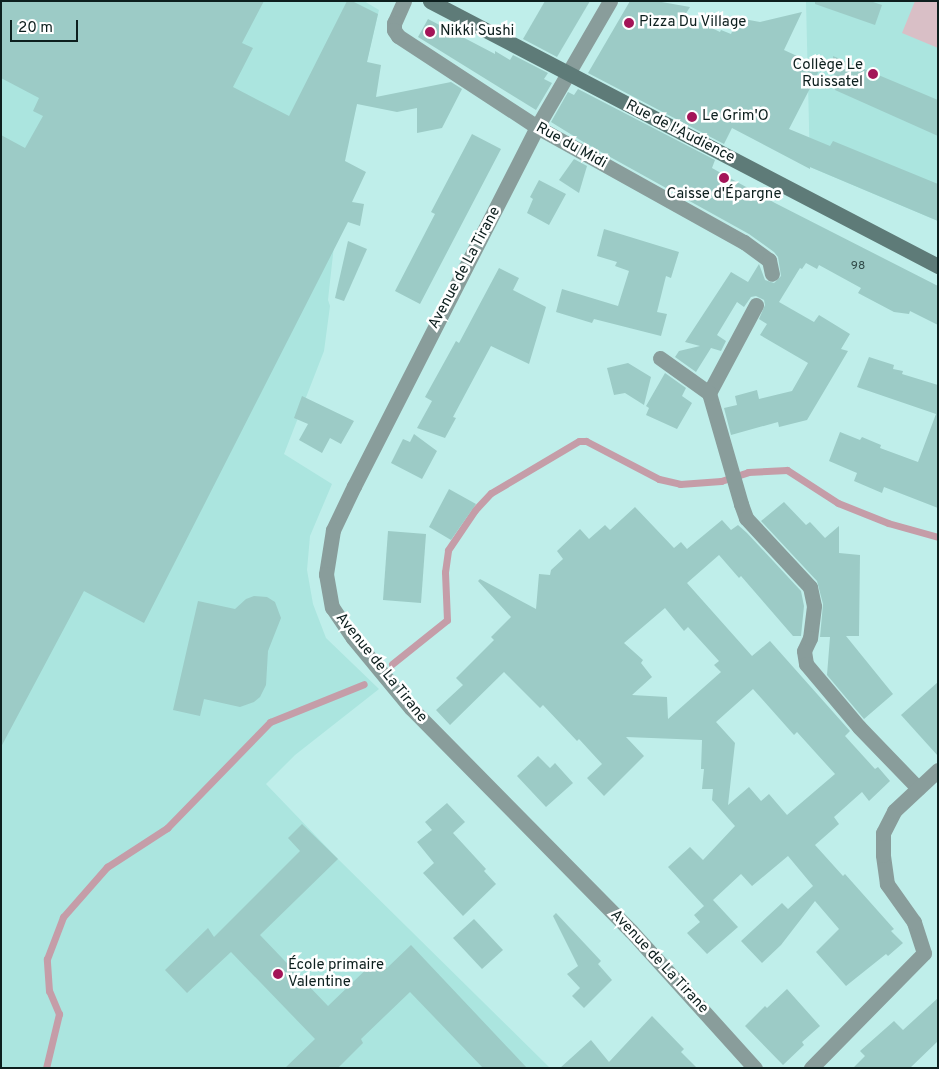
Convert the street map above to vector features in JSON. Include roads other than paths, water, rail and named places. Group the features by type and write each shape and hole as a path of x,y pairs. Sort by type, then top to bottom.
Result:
{"street":[{"name":"Rue du Midi","path":"404,1 394,22 394,30 398,36 536,127 744,242 769,260 772,274"},
{"name":"Rue de l'Audience","path":"430,1 935,262"},
{"name":"Avenue de La Tirane","path":"610,1 536,127 442,310 333,530 326,574 332,607 353,638 411,708 631,931 755,1068"},
{"path":"708,393 756,305"},
{"path":"660,358 708,393 746,518 810,587 814,606 810,638 804,651 806,664 859,727 918,788"},
{"path":"811,1068 931,952 914,922 888,884 883,855 883,833 894,811 938,770"}],"waterway":[{"path":"392,664 447,620 445,572 448,550 475,510 491,493 579,441 586,441 659,479 680,484 721,481 748,472 787,470 838,503 888,523 938,537"},
{"path":"46,1068 59,1014 49,991 47,959 63,917 107,867 167,828 270,722 364,684"}],"place":[{"name":"Pizza Du Village","path":"629,23"},
{"name":"Nikki Sushi","path":"430,32"},
{"name":"Collège Le Ruissatel","path":"873,74"},
{"name":"Le Grim'O","path":"692,117"},
{"name":"Caisse d'Épargne","path":"724,178"},
{"name":"École primaire Valentine","path":"278,974"}]}
